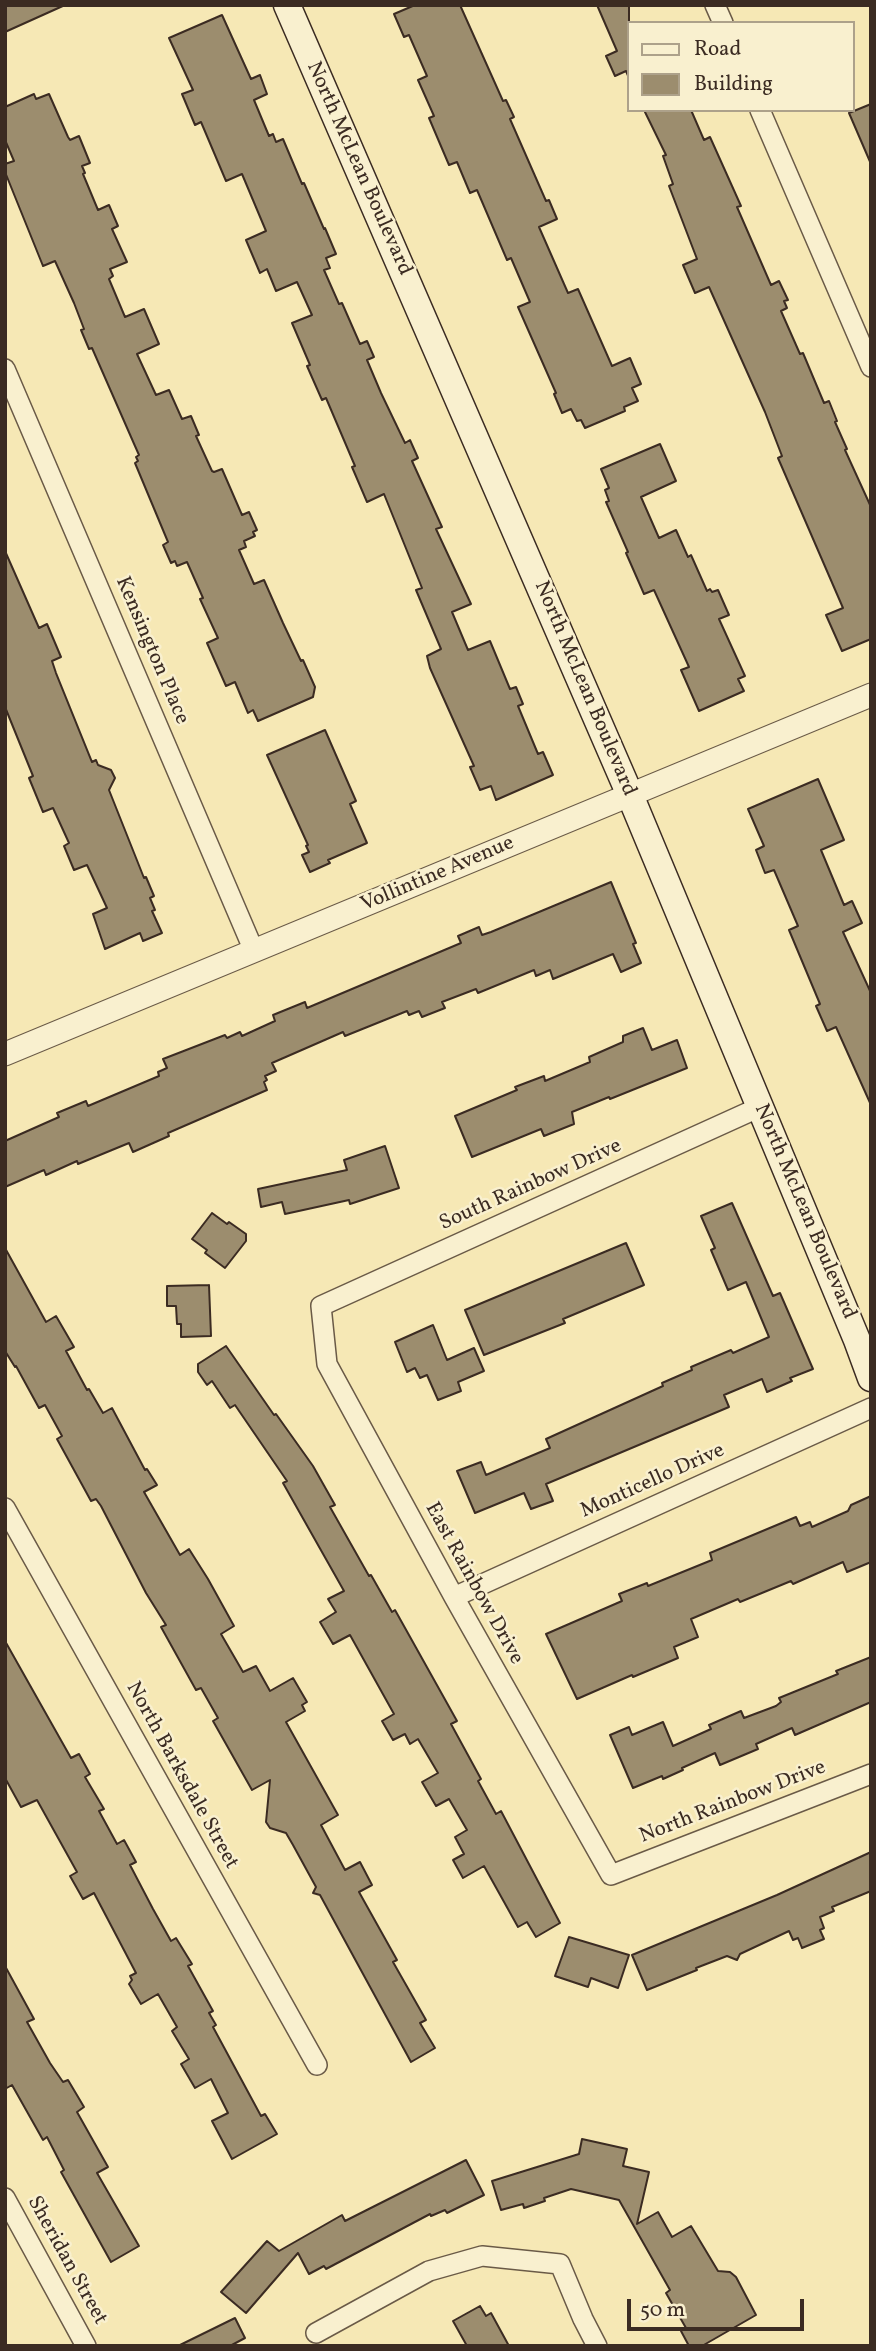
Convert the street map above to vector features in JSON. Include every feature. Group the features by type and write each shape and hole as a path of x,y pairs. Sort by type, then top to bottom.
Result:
{"main road":[{"name":"North McLean Boulevard","path":"287,5 630,795 760,1107 864,1339 871,1378"}],"street":[{"path":"715,5 722,21"},
{"path":"761,112 871,367"},
{"name":"Kensington Place","path":"5,369 254,951"},
{"name":"Vollintine Avenue","path":"5,1054 871,695"},
{"name":"South Rainbow Drive","path":"321,1306 760,1107"},
{"name":"East Rainbow Drive","path":"321,1306 327,1364 454,1597 611,1875"},
{"name":"Monticello Drive","path":"454,1597 871,1408"},
{"name":"North Barksdale Street","path":"5,1508 317,2065"},
{"name":"North Rainbow Drive","path":"611,1875 871,1774"},
{"name":"Sheridan Street","path":"5,2198 86,2346"},
{"path":"316,2333 429,2271 482,2256 560,2264 597,2346"}],"building":[{"path":"5,5 65,5 5,32"},
{"path":"415,5 460,5 503,101 506,100 514,117 510,119 546,201 549,200 557,219 539,227 568,293 578,289 612,366 630,358 641,384 632,388 638,401 624,407 625,411 585,428 581,420 577,421 571,409 562,413 554,394 556,393 518,307 530,302 511,258 507,260 477,190 470,193 457,162 449,165 429,118 434,116 418,80 427,76 409,35 404,37 394,14"},
{"path":"597,5 629,5 628,76 626,71 615,76 606,56 617,51"},
{"path":"222,15 251,79 260,75 267,94 254,100 269,136 273,134 276,142 283,139 336,254 326,258 330,268 324,270 360,344 367,341 374,357 367,360 381,393 405,443 410,440 418,458 412,461 442,527 436,529 471,604 452,612 468,650 490,641 510,689 516,687 523,704 518,706 538,754 543,752 553,775 496,800 491,786 480,790 470,767 474,766 430,668 427,656 441,649 416,590 422,588 384,494 367,502 326,398 322,400 307,366 310,365 292,323 312,315 297,282 276,291 267,269 260,273 246,240 266,231 242,174 226,181 201,122 195,125 182,94 193,90 169,38"},
{"path":"34,94 36,99 49,94 70,140 79,136 90,163 82,166 85,173 83,174 98,210 109,205 118,226 112,229 127,262 110,269 113,276 109,279 125,317 144,309 159,344 137,354 156,395 169,390 182,419 191,416 199,435 196,436 212,471 222,469 242,515 249,512 257,530 253,532 255,536 244,541 246,547 239,550 254,584 264,580 315,687 313,697 258,721 253,710 248,713 235,682 226,686 207,643 218,638 200,599 203,598 187,562 177,566 175,561 171,563 163,545 168,542 135,463 139,455 92,348 89,349 74,303 55,261 43,266 5,172 5,164 14,161 5,140 5,107"},
{"path":"871,104 871,164 849,113"},
{"path":"645,112 692,112 704,140 710,137 741,206 737,207 771,285 779,281 788,300 784,301 787,308 781,311 800,354 803,353 824,403 829,401 847,449 845,450 871,507 871,639 842,651 826,615 843,608 778,458 782,456 765,412 709,287 695,293 683,265 697,259 669,186 673,184 663,156 666,155"},
{"path":"660,444 676,481 641,497 659,538 676,530 707,591 718,590 729,615 719,619 745,676 738,679 744,691 699,711 681,670 689,667 654,590 644,594 626,553 628,552 606,502 609,501 605,490 609,488 601,469"},
{"path":"5,551 39,628 47,624 61,657 52,661 92,762 96,760 98,765 111,770 115,778 109,790 144,878 146,877 154,896 150,898 155,910 152,911 162,933 143,941 140,933 105,949 93,914 107,908 87,865 74,870 64,846 69,843 53,808 43,812 29,778 33,776 5,707"},
{"path":"325,730 356,801 350,804 367,843 328,860 330,863 310,872 302,855 309,852 306,846 308,845 267,755"},
{"path":"818,779 844,840 821,850 844,905 852,901 862,923 843,932 871,993 871,1105 836,1027 827,1031 816,1006 820,1004 789,930 798,926 774,870 765,873 756,850 764,846 748,809"},
{"path":"611,882 636,943 633,944 641,963 621,972 613,954 553,979 550,970 536,976 534,970 478,993 476,989 442,1002 445,1008 422,1017 419,1011 409,1015 407,1011 345,1036 343,1032 272,1063 276,1071 265,1076 267,1090 168,1133 169,1136 133,1152 129,1143 46,1175 44,1170 5,1187 5,1141 59,1117 57,1113 86,1101 88,1106 159,1076 158,1072 167,1068 163,1059 225,1035 227,1038 240,1032 242,1036 275,1021 273,1015 305,1002 307,1008 461,943 458,936 479,927 482,935 491,932"},
{"path":"643,1028 652,1050 677,1040 687,1068 572,1112 574,1124 544,1136 541,1129 472,1157 455,1116 517,1090 515,1087 544,1076 545,1081 590,1062 589,1057 623,1042 623,1036"},
{"path":"385,1146 399,1188 350,1204 349,1200 285,1214 282,1202 261,1207 258,1189 347,1170 344,1160"},
{"path":"732,1203 773,1296 780,1293 813,1369 790,1378 792,1381 767,1392 762,1379 724,1395 729,1407 546,1484 553,1501 531,1509 524,1493 475,1513 457,1471 481,1462 486,1475 550,1448 546,1439 663,1386 662,1383 692,1370 691,1367 769,1337 746,1282 728,1290 711,1250 715,1248 701,1216"},
{"path":"212,1213 246,1234 246,1241 225,1268 192,1239"},
{"path":"626,1243 644,1285 563,1319 565,1323 484,1355 465,1310"},
{"path":"5,1248 46,1322 56,1316 74,1347 66,1351 87,1390 89,1389 103,1413 112,1408 145,1470 147,1469 157,1485 144,1492 180,1555 189,1549 234,1626 221,1634 243,1672 256,1666 270,1691 293,1678 307,1702 302,1705 305,1711 286,1722 338,1815 321,1825 345,1870 360,1862 372,1885 359,1892 397,1960 393,1962 426,2020 420,2023 435,2048 411,2062 320,1895 313,1893 316,1887 286,1833 270,1828 266,1822 270,1780 252,1790 213,1721 218,1718 201,1688 196,1690 161,1627 166,1625 146,1593 101,1506 96,1499 91,1501 57,1439 62,1436 45,1405 39,1408 5,1351"},
{"path":"209,1285 211,1336 181,1337 176,1306 167,1306 167,1286"},
{"path":"433,1325 447,1360 474,1348 484,1371 458,1382 461,1391 438,1400 427,1375 420,1378 415,1368 407,1372 395,1342"},
{"path":"226,1346 313,1466 335,1505 330,1507 369,1576 371,1575 392,1612 395,1610 457,1721 451,1724 481,1779 478,1781 496,1814 501,1811 560,1923 536,1937 527,1922 518,1927 484,1866 463,1878 453,1860 464,1854 455,1837 467,1830 449,1799 436,1806 422,1782 438,1773 418,1739 410,1744 405,1734 393,1740 382,1721 394,1714 350,1635 333,1644 320,1622 336,1612 328,1599 344,1591 283,1483 287,1481 235,1405 230,1408 212,1381 207,1385 198,1372 198,1364"},
{"path":"871,1496 871,1562 847,1572 843,1562 793,1584 791,1581 740,1602 738,1599 691,1619 698,1637 674,1647 678,1658 577,1699 546,1634 622,1601 619,1594 647,1583 648,1586 712,1560 710,1553 796,1517 800,1526 810,1522 812,1527 848,1511 851,1505"},
{"path":"5,1641 71,1758 79,1754 90,1774 85,1777 104,1809 99,1811 117,1844 124,1840 136,1862 130,1865 153,1909 171,1941 176,1938 192,1964 188,1966 213,2011 209,2013 216,2025 213,2027 261,2116 265,2114 277,2134 232,2159 212,2121 228,2113 211,2079 195,2088 181,2064 189,2059 172,2031 177,2027 158,1994 141,2004 129,1984 132,1980 130,1976 136,1973 94,1893 83,1899 70,1876 77,1872 37,1800 21,1807 5,1778"},
{"path":"871,1657 871,1702 795,1735 792,1728 756,1744 758,1749 720,1765 715,1753 663,1779 662,1776 633,1788 610,1735 629,1727 632,1735 663,1722 673,1746 711,1729 709,1725 741,1711 744,1718 776,1706 781,1702 779,1698"},
{"path":"871,1852 871,1891 832,1907 834,1911 820,1917 824,1928 820,1930 824,1939 802,1948 798,1938 793,1940 789,1931 740,1954 737,1960 727,1956 647,1990 632,1955 777,1895"},
{"path":"569,1937 629,1955 618,1988 591,1978 588,1987 555,1976"},
{"path":"5,1966 34,2019 27,2022 50,2063 63,2082 68,2080 84,2107 77,2112 108,2167 97,2173 139,2246 111,2262 61,2172 64,2170 47,2137 43,2140 12,2085 5,2089"},
{"path":"582,2139 627,2149 623,2166 649,2172 637,2224 658,2212 672,2237 691,2226 718,2271 730,2272 736,2277 756,2315 702,2346 689,2346 681,2331 686,2328 666,2293 670,2290 619,2200 571,2189 524,2208 523,2204 501,2210 492,2181 579,2154"},
{"path":"466,2160 484,2195 447,2213 445,2210 431,2216 430,2214 326,2269 324,2266 309,2274 298,2253 246,2313 221,2292 267,2241 279,2251 342,2215 345,2221"},
{"path":"480,2306 486,2316 491,2313 509,2346 467,2346 453,2321"},
{"path":"235,2318 245,2338 230,2346 178,2346"}]}
